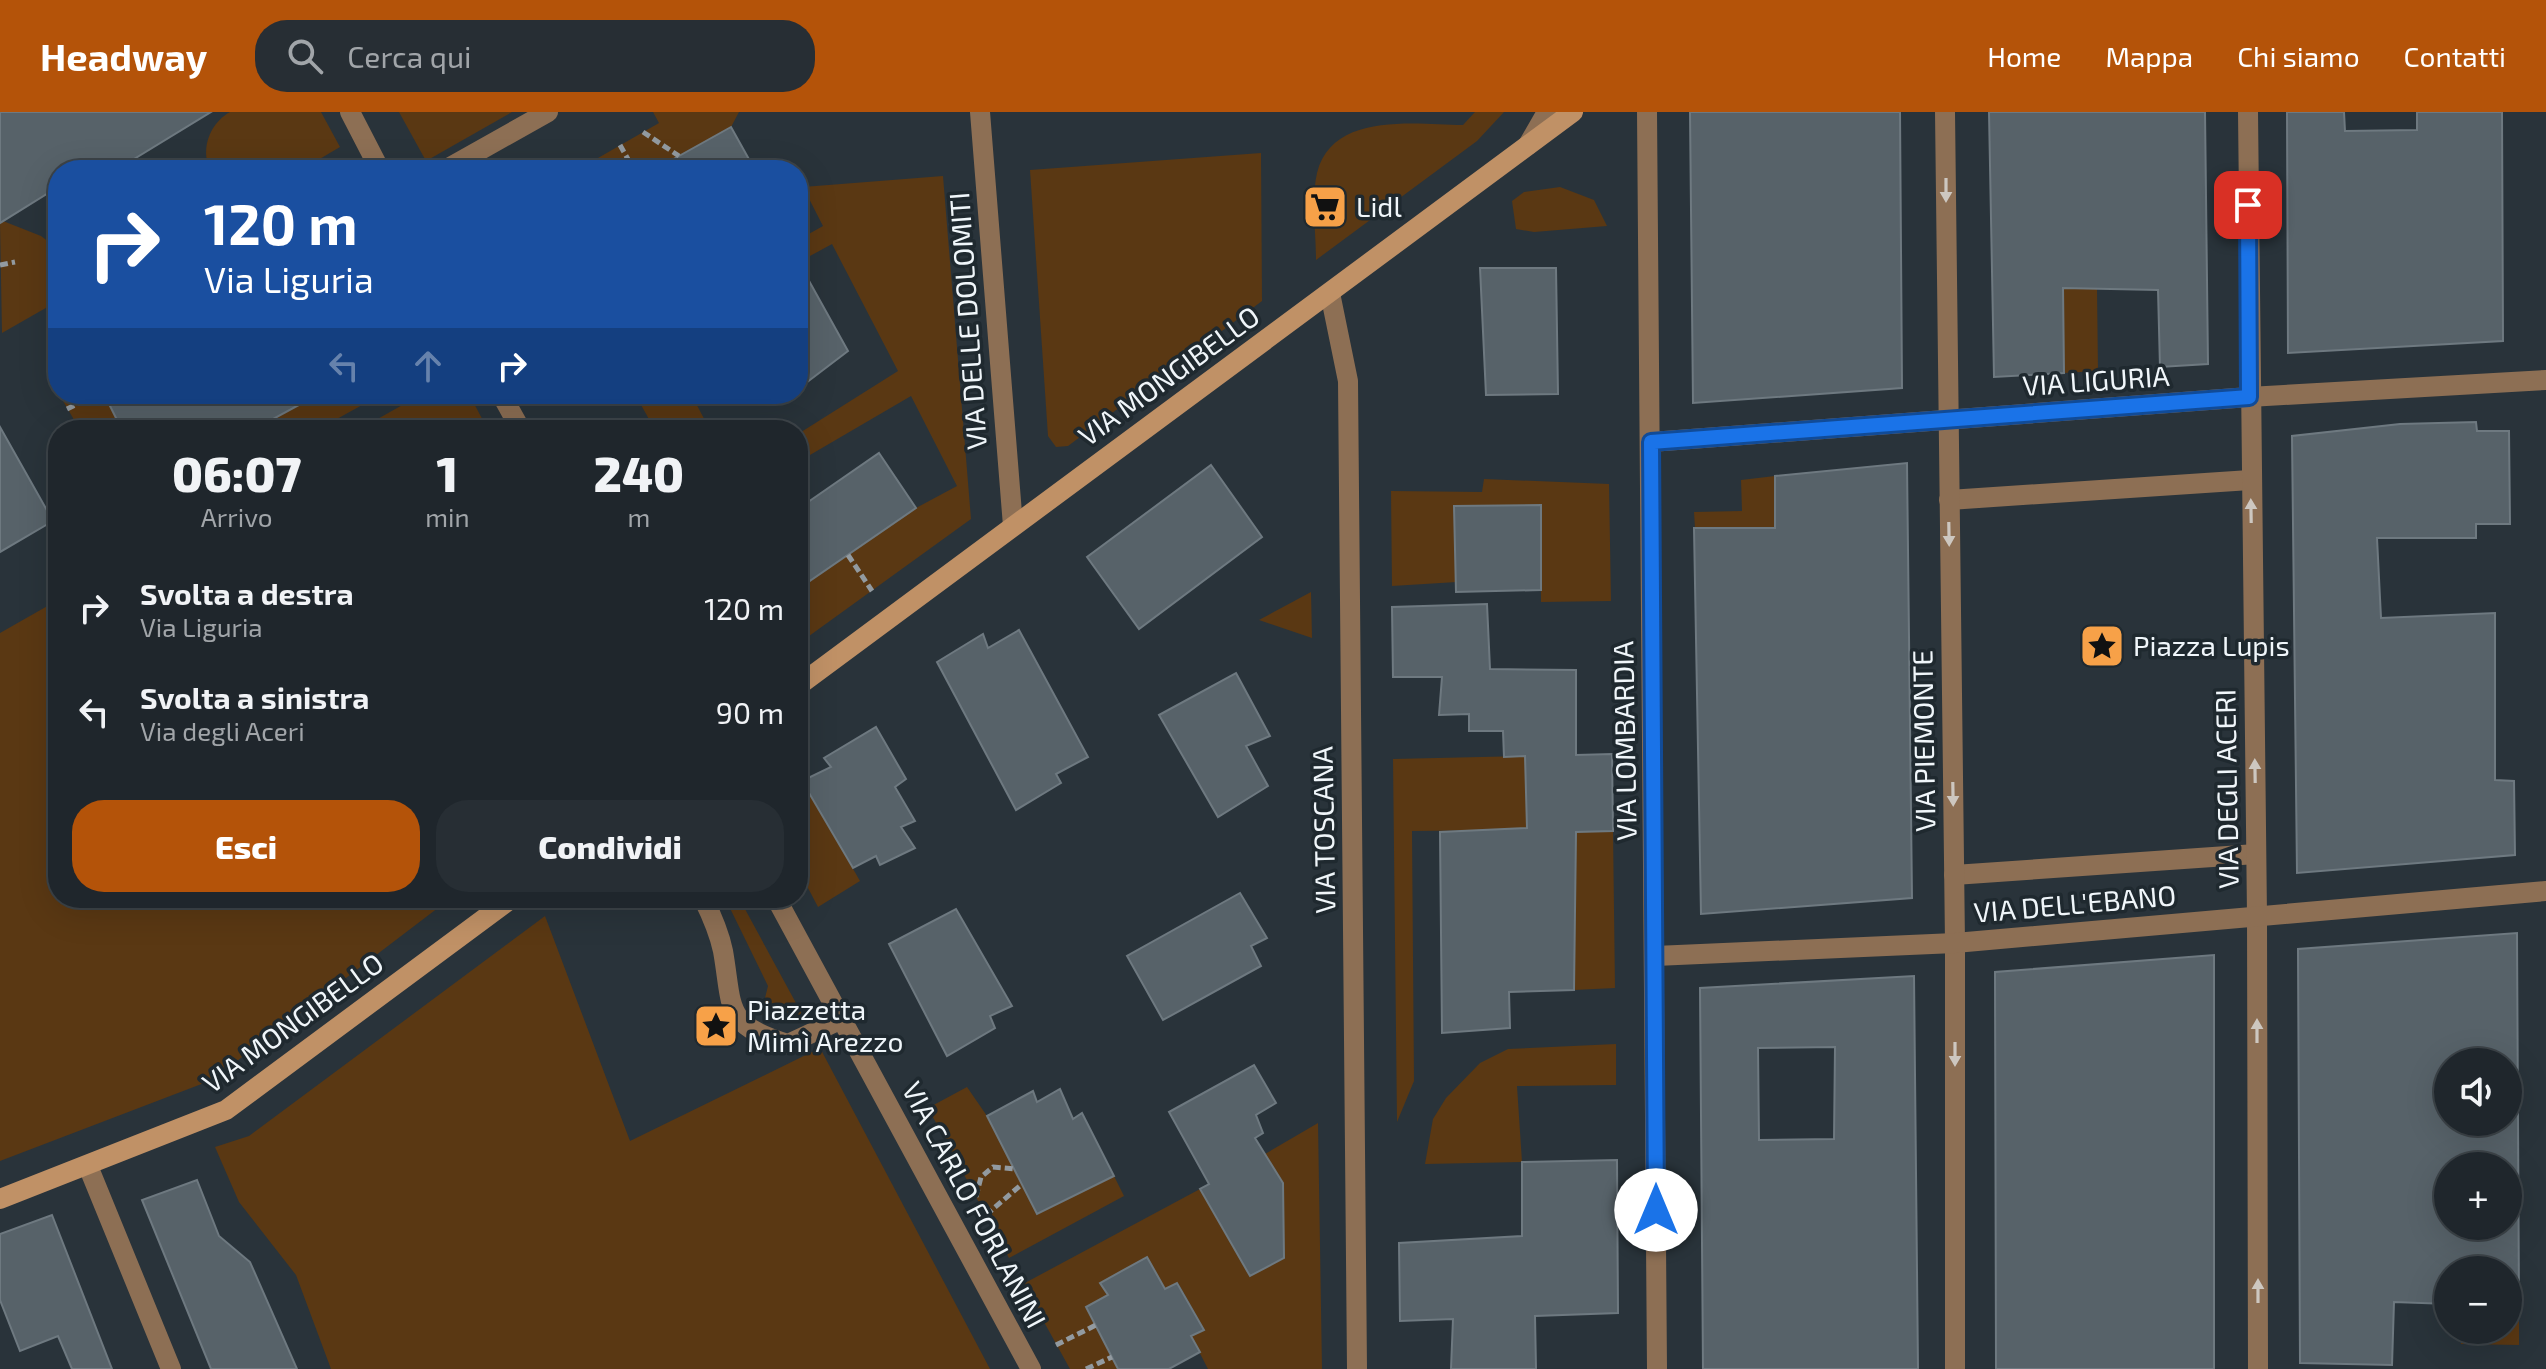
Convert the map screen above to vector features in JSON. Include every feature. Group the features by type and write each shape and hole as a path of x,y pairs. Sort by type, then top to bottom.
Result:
{"street":[{"path":"350,112 375,160"},
{"path":"463,160 548,112"},
{"name":"VIA DELLE DOLOMITI","path":"980,112 1013,526"},
{"path":"1528,145 1547,112"},
{"name":"VIA MONGIBELLO","path":"808,679 1573,112"},
{"name":"VIA LOMBARDIA","path":"1647,112 1657,1369"},
{"name":"VIA PIEMONTE","path":"1945,112 1955,943 1955,1369"},
{"name":"VIA DEGLI ACERI","path":"2248,112 2257,916 2258,1369"},
{"name":"VIA TOSCANA","path":"1330,293 1348,381 1357,1369"},
{"name":"VIA LIGURIA","path":"1651,442 2249,397 2546,380"},
{"path":"1949,500 2250,480"},
{"path":"1954,875 2256,854"},
{"name":"VIA DELL'EBANO","path":"1655,956 1955,943 2546,891"},
{"name":"VIA MONGIBELLO","path":"0,1199 226,1110 499,908"},
{"path":"708,908 717,925 727,996 740,1021 761,1036 788,1044 842,1019"},
{"name":"VIA CARLO FORLANINI","path":"781,908 1031,1369"},
{"path":"88,1166 171,1369"}],"path":[{"path":"643,132 679,156"},
{"path":"620,145 628,160"},
{"path":"0,265 15,262"},
{"path":"67,409 77,404"},
{"path":"848,555 872,591"},
{"path":"976,1197 981,1177 993,1167 1015,1169"},
{"path":"986,1215 1022,1184"},
{"path":"1056,1345 1096,1325"},
{"path":"1086,1369 1112,1357"}],"shaded area":[{"path":"230,112 321,112 340,147 318,160 207,160 209,137"},
{"path":"399,112 512,112 428,160"},
{"path":"653,112 739,112 731,127 674,160 599,160 659,123"},
{"path":"1475,112 1504,112 1477,141 1316,260 1315,183 1326,153 1339,140 1377,126 1463,125"},
{"path":"1261,153 1262,301 1068,446 1056,447 1048,436 1030,170"},
{"path":"943,176 971,519 808,637 808,583 916,508 957,486 911,396 808,456 808,428 898,371 832,244 808,257 808,234 823,226 808,197 808,187"},
{"path":"1560,187 1594,200 1607,226 1534,232 1516,229 1512,201 1524,192"},
{"path":"3,221 48,241 48,307 2,333 0,223"},
{"path":"2068,269 2097,288 2098,371 2064,373 2063,336 2024,337"},
{"path":"65,404 109,404 117,420 74,420"},
{"path":"301,404 364,404 335,420 272,420"},
{"path":"404,404 474,404 483,420 376,420"},
{"path":"641,404 696,404 705,420 649,420"},
{"path":"1775,476 1775,547 1695,528 1694,512 1742,511 1741,480"},
{"path":"1484,479 1609,484 1611,601 1541,602 1540,505 1454,506 1455,551 1473,581 1392,586 1391,491 1482,492"},
{"path":"1311,592 1312,638 1259,620"},
{"path":"48,606 48,908 438,908 212,1080 0,1161 0,633"},
{"path":"1525,756 1547,833 1613,831 1615,988 1574,990 1575,890 1503,830 1412,831 1414,1081 1397,1122 1393,759"},
{"path":"808,790 860,881 818,907 808,888"},
{"path":"730,908 744,908 803,1016 779,1023 761,1014 768,986"},
{"path":"545,916 630,1141 820,1048 990,1369 331,1369 296,1275 239,1202 215,1147 249,1136"},
{"path":"1616,1044 1616,1085 1517,1086 1522,1162 1425,1164 1433,1119 1446,1098 1480,1063 1508,1049"},
{"path":"967,1087 987,1116 1037,1213 1114,1176 1124,1196 1009,1258 928,1108"},
{"path":"1318,1123 1322,1369 1208,1369 1191,1336 1204,1329 1178,1283 1165,1289 1146,1258 1109,1295 1118,1369 1070,1369 1023,1284 1200,1189 1251,1276 1284,1257 1283,1183 1265,1154"}],"building":[{"path":"0,112 211,112 132,160 48,160 48,193 0,223"},
{"path":"1690,112 1900,112 1902,388 1693,403"},
{"path":"1989,112 2205,112 2208,364 2160,367 2158,290 2063,288 2064,373 1994,377"},
{"path":"2287,112 2344,112 2345,131 2417,130 2417,112 2502,112 2503,341 2288,353"},
{"path":"731,127 749,160 672,160"},
{"path":"1480,268 1556,268 1558,394 1486,395"},
{"path":"808,279 848,351 808,381"},
{"path":"109,404 301,404 271,420 117,420"},
{"path":"2476,422 2477,431 2509,431 2510,524 2476,524 2476,538 2377,538 2381,618 2495,613 2495,780 2514,781 2515,855 2297,873 2292,436 2400,424"},
{"path":"0,427 48,512 48,524 0,552"},
{"path":"879,453 916,508 808,582 808,502"},
{"path":"1907,463 1912,898 1701,914 1694,528 1775,528 1775,476"},
{"path":"1211,465 1262,537 1139,629 1087,557"},
{"path":"1541,505 1541,590 1456,592 1454,506"},
{"path":"1487,604 1490,669 1576,670 1576,755 1612,754 1613,831 1576,832 1574,990 1509,992 1510,1028 1442,1033 1440,832 1527,828 1525,756 1504,757 1503,731 1469,731 1469,714 1439,715 1442,677 1393,677 1392,607"},
{"path":"1019,630 1088,757 1056,774 1061,783 1016,810 937,662 983,634 988,648"},
{"path":"1236,673 1270,736 1246,746 1268,786 1218,817 1159,715"},
{"path":"876,727 906,779 895,787 915,821 901,827 915,848 880,865 876,856 853,868 808,791 808,778 831,767 824,758"},
{"path":"1240,893 1267,938 1251,946 1261,966 1163,1020 1127,956"},
{"path":"956,909 1012,1006 990,1016 995,1028 947,1056 889,944"},
{"path":"2517,933 2518,1048 2434,1048 2434,1136 2518,1136 2518,1152 2434,1152 2434,1240 2519,1240 2519,1256 2434,1256 2434,1303 2394,1302 2392,1365 2300,1363 2298,949"},
{"path":"2214,955 2214,1369 1996,1369 1995,972"},
{"path":"1914,976 1918,1369 1703,1369 1700,988","holes":["1835,1047 1834,1139 1759,1140 1758,1048"]},
{"path":"1254,1065 1276,1103 1256,1115 1263,1133 1255,1138 1283,1183 1284,1258 1250,1276 1200,1189 1209,1184 1169,1112"},
{"path":"1060,1089 1073,1119 1082,1113 1114,1176 1037,1214 987,1116 1033,1091 1037,1102"},
{"path":"1617,1160 1618,1313 1535,1316 1536,1369 1451,1369 1453,1319 1400,1321 1399,1243 1522,1236 1522,1162"},
{"path":"197,1180 219,1236 250,1262 297,1369 211,1369 142,1200"},
{"path":"52,1215 112,1369 72,1369 58,1336 20,1351 0,1300 0,1234"},
{"path":"1147,1257 1165,1289 1177,1283 1204,1330 1191,1336 1200,1352 1169,1369 1118,1369 1086,1307 1108,1295 1100,1283"}],"place":[{"name":"Lidl","path":"1325,207"},
{"name":"Piazza Lupis","path":"2102,646"},
{"name":"Piazzetta Mimì Arezzo","path":"716,1026"}],"route":[{"path":"1656,1210 1651,442 2249,397 2248,205"}]}
